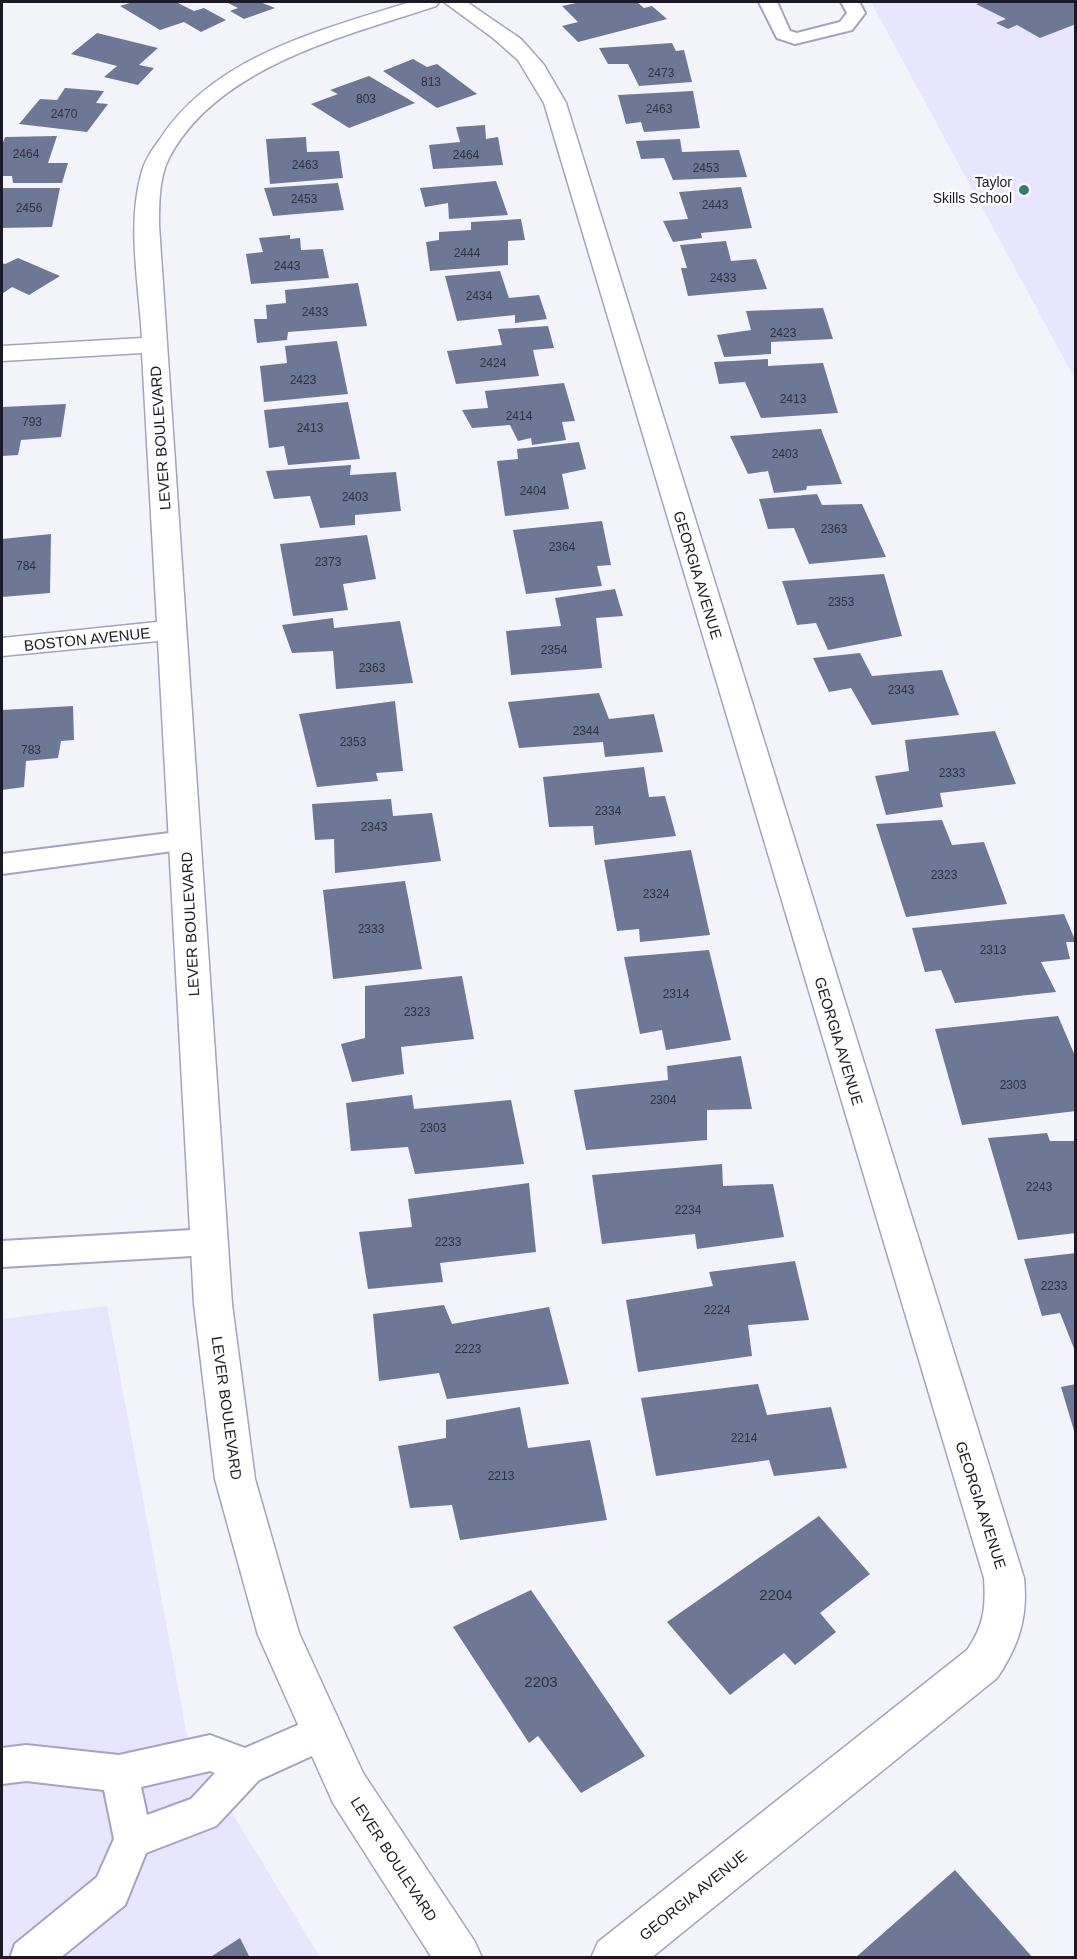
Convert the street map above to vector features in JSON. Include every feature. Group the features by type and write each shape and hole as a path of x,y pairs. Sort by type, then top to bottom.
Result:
{"street":[{"name":"LEVER BOULEVARD","path":"429,2 317,40 248,70 222,87 178,127 158,158 148,188 147,225 213,1304 235,1479 279,1635 348,1788 459,1958"},
{"name":"GEORGIA AVENUE","path":"454,2 494,29 529,58 544,77 555,103 975,1489 1005,1574 1008,1617 994,1650 982,1664 614,1958"},
{"path":"2,353 154,345"},
{"name":"BOSTON AVENUE","path":"2,647 173,630"}],"lane":[{"path":"768,2 783,34 795,39 846,26 856,13 850,2"},
{"path":"2,864 185,841"},
{"path":"2,1254 209,1242"},
{"path":"133,1839 202,1813 246,1767 323,1732"},
{"path":"2,1766 26,1763 120,1773 210,1753 246,1767"},
{"path":"29,1958 111,1891 133,1839 120,1773"}],"shaded area":[{"name":"Taylor Skills School","path":"871,2 1075,2 1075,379"},
{"path":"107,1306 188,1741 320,1957 2,1957 2,1319"}],"building":[{"path":"133,2 176,2 194,11 204,8 226,20 201,32 184,22 160,30 120,6"},
{"path":"226,2 260,2 275,8 244,19 230,11 238,8"},
{"path":"581,2 637,2 644,8 652,6 667,19 578,42 562,26 578,22 562,6"},
{"path":"982,2 1076,2 1076,24 1040,38 1017,25 1008,29 996,23 1006,19 976,4"},
{"path":"97,33 158,48 139,65 154,68 138,85 104,77 117,66 71,54"},
{"path":"672,43 676,51 684,50 692,82 639,86 628,64 608,64 599,48"},
{"path":"413,59 427,67 437,64 477,94 437,108 383,71"},
{"path":"369,76 415,103 349,128 311,104 338,94 330,90"},
{"path":"65,88 104,91 96,103 108,104 87,132 19,124 40,99 57,100"},
{"path":"693,91 700,128 644,132 641,122 626,124 618,95"},
{"path":"485,125 486,139 498,137 503,165 433,169 429,145 460,142 456,127"},
{"path":"57,136 48,163 68,163 62,183 13,183 12,176 2,176 2,145 5,137"},
{"path":"306,137 307,152 339,151 343,178 270,184 266,139"},
{"path":"680,139 682,152 739,150 747,177 673,180 664,158 641,159 636,141"},
{"path":"496,181 508,215 449,219 448,203 425,207 420,188"},
{"path":"338,183 344,210 273,216 264,188"},
{"path":"741,187 752,228 701,233 702,238 673,242 663,221 688,219 679,192"},
{"path":"2,188 60,188 52,227 2,228"},
{"path":"521,219 525,240 508,241 508,265 430,271 426,242 439,240 439,232 471,230 471,222"},
{"path":"290,235 290,239 300,238 301,250 323,249 329,278 251,284 246,254 263,252 259,238"},
{"path":"726,241 731,261 756,259 767,289 688,296 681,268 687,268 680,245"},
{"path":"18,258 60,276 29,295 12,287 2,294 2,263 5,264"},
{"path":"500,271 509,298 539,295 547,319 515,323 515,315 457,321 445,276"},
{"path":"358,283 367,326 288,332 287,340 257,343 254,319 267,319 266,305 286,303 285,290"},
{"path":"823,308 833,339 771,342 771,354 724,357 717,335 751,330 746,311"},
{"path":"548,326 554,348 533,350 539,376 456,384 447,351 502,345 498,329"},
{"path":"337,341 348,394 264,402 260,366 287,363 285,346"},
{"path":"768,359 768,366 823,363 838,413 761,418 745,382 719,384 714,362"},
{"path":"564,383 575,421 562,422 566,440 532,445 531,438 518,441 510,425 472,428 462,410 488,408 485,391"},
{"path":"348,402 360,459 288,465 284,446 269,448 264,410"},
{"path":"66,404 61,437 21,440 18,455 2,456 2,407"},
{"path":"821,429 842,484 807,486 806,490 774,493 768,471 748,474 730,436"},
{"path":"579,442 586,469 562,474 569,509 505,516 497,461 518,459 517,449"},
{"path":"351,465 350,475 396,472 401,511 355,515 355,525 320,528 310,496 274,499 266,471"},
{"path":"817,494 822,505 862,504 886,557 809,564 794,528 768,529 759,499"},
{"path":"602,521 611,565 597,566 602,586 526,594 513,530"},
{"path":"51,534 50,593 2,597 2,539"},
{"path":"367,535 376,579 343,584 348,610 293,616 280,544"},
{"path":"884,574 902,636 828,650 816,623 797,625 782,581"},
{"path":"615,589 623,616 596,618 602,668 511,675 506,631 561,626 555,598"},
{"path":"333,618 334,628 400,621 413,683 336,689 333,651 292,653 282,625"},
{"path":"860,653 872,676 942,670 959,715 872,725 851,688 829,692 813,658"},
{"path":"599,693 609,719 654,714 663,752 605,757 603,742 519,748 508,702"},
{"path":"395,701 403,771 376,773 378,781 317,787 299,714"},
{"path":"73,706 74,740 61,741 58,758 26,761 24,787 2,790 2,710"},
{"path":"995,731 1016,784 940,793 943,807 886,815 875,776 909,771 905,740"},
{"path":"644,767 649,797 665,796 676,836 595,845 593,826 549,827 543,777"},
{"path":"391,799 393,816 432,813 441,861 335,873 334,839 315,840 312,804"},
{"path":"942,820 952,845 984,842 1007,904 906,917 876,824"},
{"path":"691,850 710,935 640,942 639,929 617,931 604,860"},
{"path":"405,881 422,969 333,979 323,890"},
{"path":"1064,914 1076,942 1066,942 1070,959 1041,962 1056,992 955,1003 941,970 925,972 912,928"},
{"path":"709,950 731,1040 666,1050 662,1030 640,1034 624,957"},
{"path":"462,976 474,1039 401,1047 404,1074 352,1082 341,1044 365,1038 365,986"},
{"path":"1058,1016 1076,1058 1076,1111 962,1125 935,1029"},
{"path":"741,1056 752,1109 707,1110 707,1140 586,1150 574,1090 668,1080 667,1066"},
{"path":"412,1095 414,1109 511,1100 524,1164 415,1174 408,1147 351,1151 346,1103"},
{"path":"1047,1133 1050,1141 1076,1141 1076,1233 1018,1240 988,1138"},
{"path":"722,1164 723,1186 773,1184 784,1237 697,1249 695,1234 602,1244 592,1175"},
{"path":"529,1183 536,1252 440,1263 443,1282 368,1289 359,1232 412,1227 408,1199"},
{"path":"1076,1253 1075,1351 1060,1313 1042,1316 1024,1259"},
{"path":"795,1261 809,1320 748,1325 752,1356 638,1372 626,1300 713,1286 709,1272"},
{"path":"444,1305 452,1324 549,1307 569,1384 447,1399 439,1373 379,1381 373,1314"},
{"path":"758,1384 767,1415 831,1407 847,1468 774,1476 769,1460 656,1476 641,1398"},
{"path":"1076,1384 1076,1434 1075,1434 1061,1387"},
{"path":"520,1407 528,1448 590,1440 607,1520 460,1540 452,1505 410,1508 398,1446 446,1438 446,1420"},
{"path":"819,1516 870,1574 820,1613 836,1632 795,1665 784,1653 730,1695 667,1622"},
{"path":"531,1590 645,1756 581,1793 538,1736 529,1743 453,1627"},
{"path":"955,1870 1033,1958 855,1958"},
{"path":"240,1938 250,1958 209,1958"}],"place":[{"name":"Taylor Skills School","path":"1024,190"}]}
